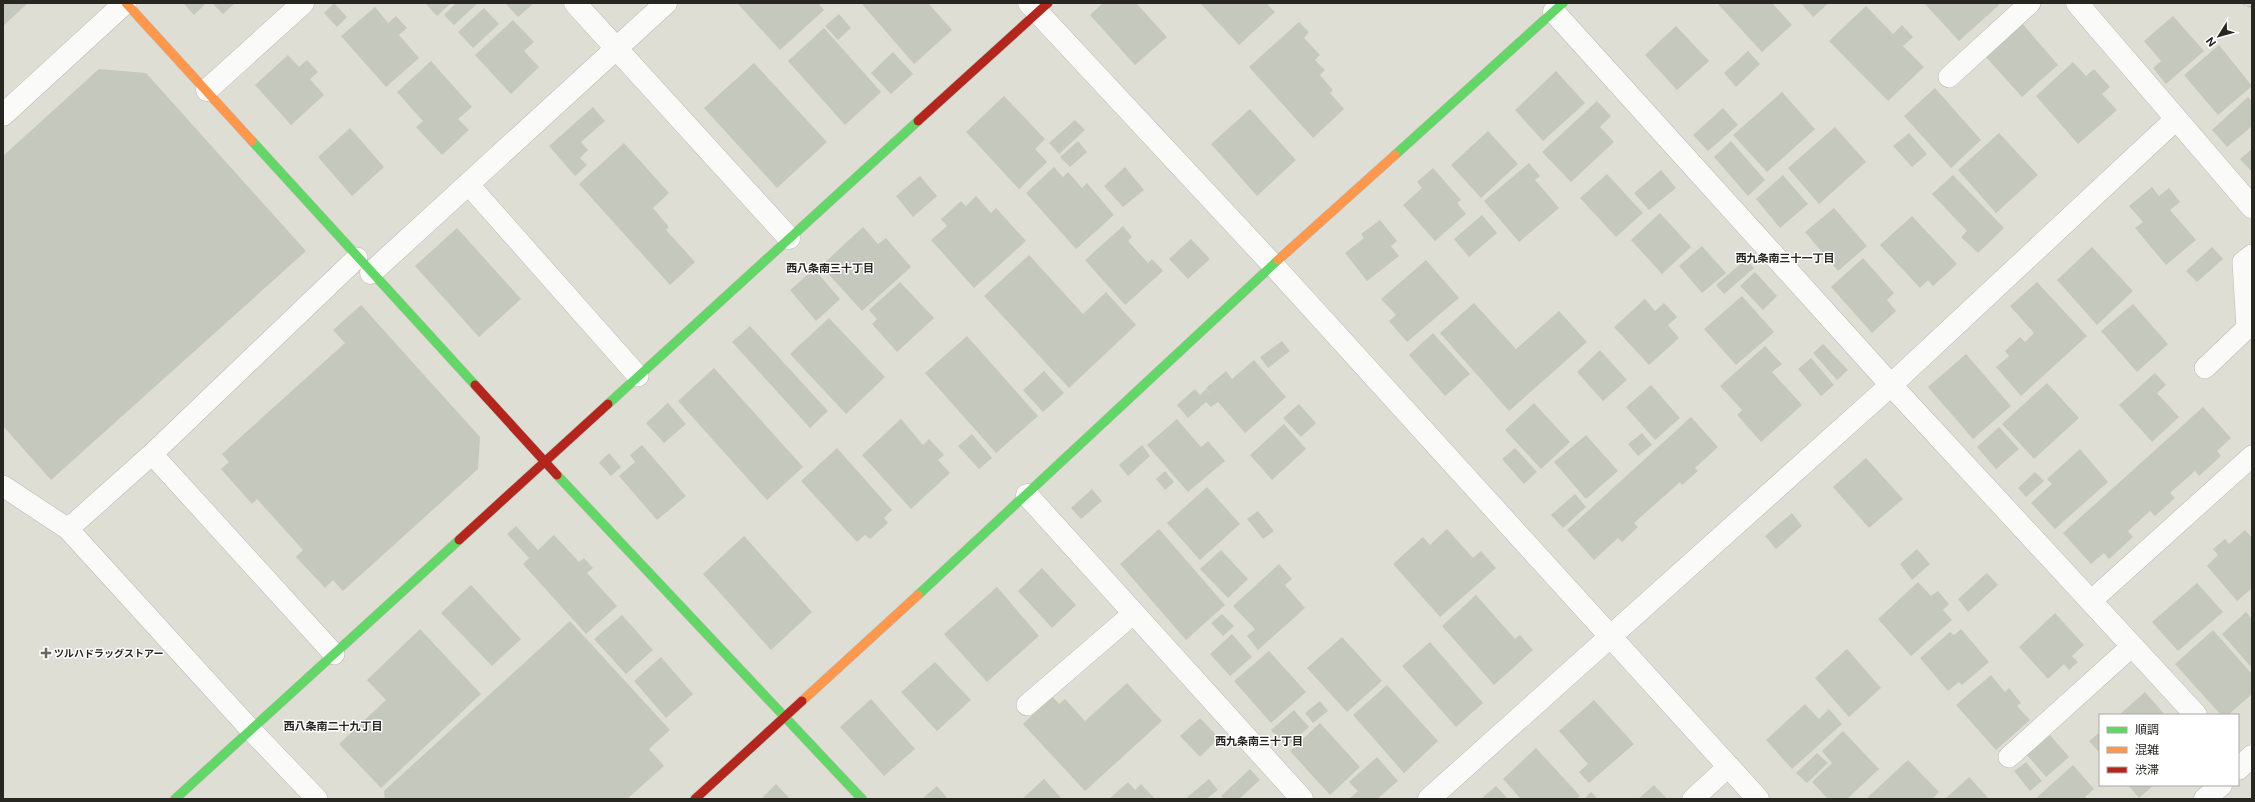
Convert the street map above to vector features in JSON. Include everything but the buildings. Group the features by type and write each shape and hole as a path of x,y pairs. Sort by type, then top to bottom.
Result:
{"street":[{"path":"3,115 126,3 544,461 862,799"},
{"path":"207,90 302,3"},
{"path":"575,3 789,238"},
{"path":"364,265 468,184 666,3"},
{"path":"2077,3 2252,206"},
{"path":"175,799 789,238 1038,6 1758,799"},
{"path":"695,799 1027,495 1273,265 1558,7 1891,385 2195,714"},
{"path":"1429,799 1891,385 2176,119"},
{"path":"1027,495 1302,799"},
{"path":"2205,799 2220,786"}],"lane":[{"path":"1949,77 2030,3"},
{"path":"468,184 638,376"},
{"path":"2205,368 2248,328 2243,262 2252,255"},
{"path":"68,529 364,265"},
{"path":"152,454 334,654"},
{"path":"2091,601 2252,456"},
{"path":"3,486 68,529 251,730 317,799"},
{"path":"1027,706 1134,612"},
{"path":"2009,757 2132,646"},
{"path":"1693,799 1729,766"}],"path":[{"path":"2242,3 2252,8"}],"traffic: fast":[{"path":"1395,155 1563,3"},
{"path":"608,404 918,121"},
{"path":"252,141 475,385"},
{"path":"918,595 1278,260"},
{"path":"557,475 862,799"},
{"path":"175,799 459,540"}],"traffic: slow":[{"path":"126,3 252,141"},
{"path":"1278,260 1395,155"},
{"path":"802,701 918,595"}],"traffic: jam":[{"path":"918,121 1048,3"},
{"path":"475,385 557,475"},
{"path":"459,540 608,404"},
{"path":"695,799 802,701"}],"place":[{"name":"ツルハドラッグストアー","path":"46,653"}],"district":[{"name":"西九条南三十一丁目","path":"1785,258"},
{"name":"西八条南三十丁目","path":"830,268"},
{"name":"西八条南二十九丁目","path":"333,726"},
{"name":"西九条南三十丁目","path":"1259,741"}]}
